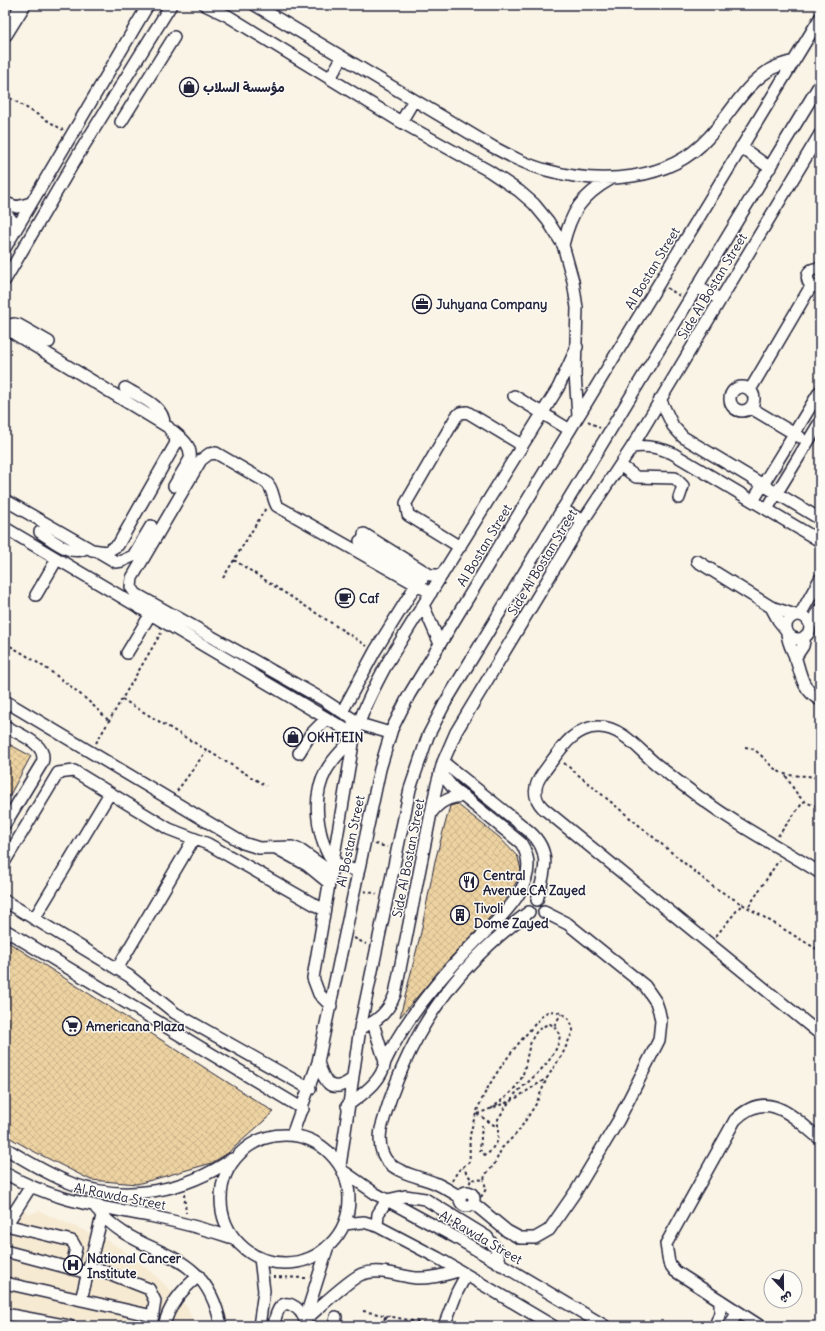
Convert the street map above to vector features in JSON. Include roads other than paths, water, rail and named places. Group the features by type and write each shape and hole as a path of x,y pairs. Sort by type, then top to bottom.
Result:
{"main road":[{"path":"5,34 23,5"}],"street":[{"path":"5,248 63,147 148,5"},
{"path":"5,280 78,156 171,5"},
{"path":"205,5 224,9 401,122 489,171 519,191 534,204 548,221 563,245 573,281 577,308 575,374 578,416"},
{"path":"255,5 342,58 521,162 546,170 567,174 611,179 646,174 683,159 708,139 744,91 757,79 772,68 794,61"},
{"name":"Al Bostan Street","path":"292,1135 318,1062 383,755 390,733 403,705 820,18"},
{"path":"121,122 174,37"},
{"path":"330,78 342,58"},
{"path":"124,80 141,89"},
{"path":"304,1323 328,1246 344,1224 347,1214 348,1192 341,1168 347,1106 360,1028 410,789 428,736 445,704 562,509 820,84"},
{"path":"401,122 414,100"},
{"name":"Side Al Bostan Street","path":"360,1028 372,1023 389,1008 395,994 431,813 442,767 463,718 583,521 632,446 820,134"},
{"path":"63,147 78,156"},
{"path":"741,147 770,168"},
{"path":"563,245 568,224 580,203 594,188 611,179"},
{"path":"5,203 17,207 31,203"},
{"path":"5,212 13,222 15,231"},
{"path":"750,390 815,287 807,282 807,276 810,271 815,268 820,269"},
{"path":"697,287 720,299"},
{"path":"5,327 14,324 19,325 49,342"},
{"path":"5,327 168,428 187,443 191,454 190,459 174,486"},
{"path":"331,1006 319,994 313,978 354,736 377,681 563,378 577,347"},
{"path":"99,552 112,549 118,544 173,449 176,437 168,428 164,418 157,408 125,388"},
{"path":"738,388 750,390 754,402 751,408 746,411 739,411 734,408 730,397 738,388"},
{"path":"754,501 820,391"},
{"path":"514,396 570,430"},
{"path":"660,399 673,426 683,437 820,519"},
{"path":"751,408 808,442"},
{"path":"460,547 408,515 405,507 456,417 460,413 467,412 522,445"},
{"path":"768,510 820,422"},
{"path":"632,446 646,445 659,447 672,453 820,541"},
{"path":"359,723 136,594 131,587 132,578 201,460 212,453 219,454 266,482 271,487 272,497 278,506 431,593"},
{"path":"620,465 636,477 676,478 682,486 679,498"},
{"path":"5,500 116,562 129,559 133,556 151,526"},
{"path":"562,509 583,521"},
{"path":"5,528 354,736"},
{"path":"40,532 71,551 77,552 87,547"},
{"path":"431,593 421,580 362,537 430,575 442,575"},
{"path":"36,595 57,559"},
{"path":"697,560 771,607 807,619 810,626"},
{"path":"820,579 798,615 788,621 787,632 790,649 795,658 802,682 812,695 820,700"},
{"path":"342,712 375,651 416,585"},
{"path":"424,604 440,644"},
{"path":"771,607 787,632 798,639 805,636"},
{"path":"795,658 801,650 805,636 820,609"},
{"path":"127,653 150,615"},
{"path":"291,694 334,717 390,733"},
{"path":"5,701 251,846 276,848 330,877"},
{"path":"300,753 310,735 326,719"},
{"path":"5,726 37,744 42,749 44,756 42,763 5,824"},
{"path":"820,873 698,797 616,731 598,727 581,730 573,735 536,783 535,794 539,804 709,945 820,1034"},
{"path":"354,736 332,761 325,772 319,788 317,806 318,825 325,848 332,860 358,872"},
{"path":"347,1106 376,1081 405,1026 422,1002 457,960 508,909 526,876 529,859 521,843 448,783 442,767"},
{"path":"442,767 530,832 540,844 545,859 545,867 537,900 529,905 529,912"},
{"path":"5,861 58,773 74,771 168,829 193,840 208,844 324,910"},
{"path":"34,919 110,793"},
{"path":"431,813 441,802 464,796"},
{"path":"117,969 193,840"},
{"path":"529,912 536,917 540,916 544,912 544,904 537,900"},
{"path":"5,901 129,976 176,1013 310,1088"},
{"path":"529,912 481,952 441,998 409,1051 386,1109 379,1138 381,1148 390,1164 407,1175 436,1183 465,1198 507,1231 520,1238 535,1238 549,1230 576,1191 618,1122 659,1040 661,1021 656,1002 645,986 568,924 544,912"},
{"path":"5,930 302,1109"},
{"path":"372,1023 385,1062"},
{"path":"318,1062 326,1082 332,1086 339,1087 352,1080"},
{"path":"760,1326 675,1271 669,1263 666,1244 735,1120 744,1111 755,1106 766,1104 778,1107 788,1112 820,1139"},
{"path":"328,1246 311,1257 296,1262 280,1263 260,1258 242,1247 233,1238 223,1217 220,1195 226,1172 239,1154 258,1141 269,1137 292,1135 310,1140 327,1151 341,1168"},
{"name":"Al Rawda Street","path":"5,1148 50,1174 72,1184 106,1192 139,1193 183,1184 212,1172 239,1154"},
{"name":"Al Rawda Street","path":"341,1168 387,1200 455,1237 605,1326"},
{"name":"Al Rawda Street","path":"5,1173 59,1198 99,1212 187,1225 233,1238"},
{"path":"31,1186 6,1226 72,1241 76,1248 71,1269"},
{"path":"377,1226 378,1214 387,1200 405,1196 419,1197 451,1214 492,1242 499,1256 500,1265"},
{"path":"451,1214 465,1198"},
{"path":"461,1221 465,1198"},
{"path":"82,1300 93,1271 99,1212"},
{"path":"99,1212 120,1231 182,1262 199,1276 212,1294 221,1326"},
{"path":"344,1224 364,1222 377,1226 553,1326"},
{"path":"5,1251 71,1269 93,1271 150,1289 155,1300 152,1321 82,1300 5,1283"},
{"path":"259,1326 262,1306 263,1276 260,1258"},
{"path":"304,1323 352,1280 360,1275 380,1271 404,1276 431,1277 462,1273"},
{"path":"444,1326 462,1273"},
{"path":"164,1326 175,1300 182,1291 199,1276"},
{"path":"715,1326 720,1313 720,1300"},
{"path":"274,1326 279,1308 288,1304 301,1310 304,1323"},
{"path":"729,1326 738,1312"},
{"path":"5,1314 69,1326"}],"place":[{"name":"مؤسسة السلاب","path":"189,87"},
{"name":"Juhyana Company","path":"422,304"},
{"name":"Caf","path":"345,598"},
{"name":"OKHTEIN","path":"293,737"},
{"name":"Central Avenue.CA Zayed","path":"469,882"},
{"name":"Tivoli Dome Zayed","path":"460,915"},
{"name":"Americana Plaza","path":"72,1026"},
{"name":"National Cancer Institute","path":"73,1265"}]}
